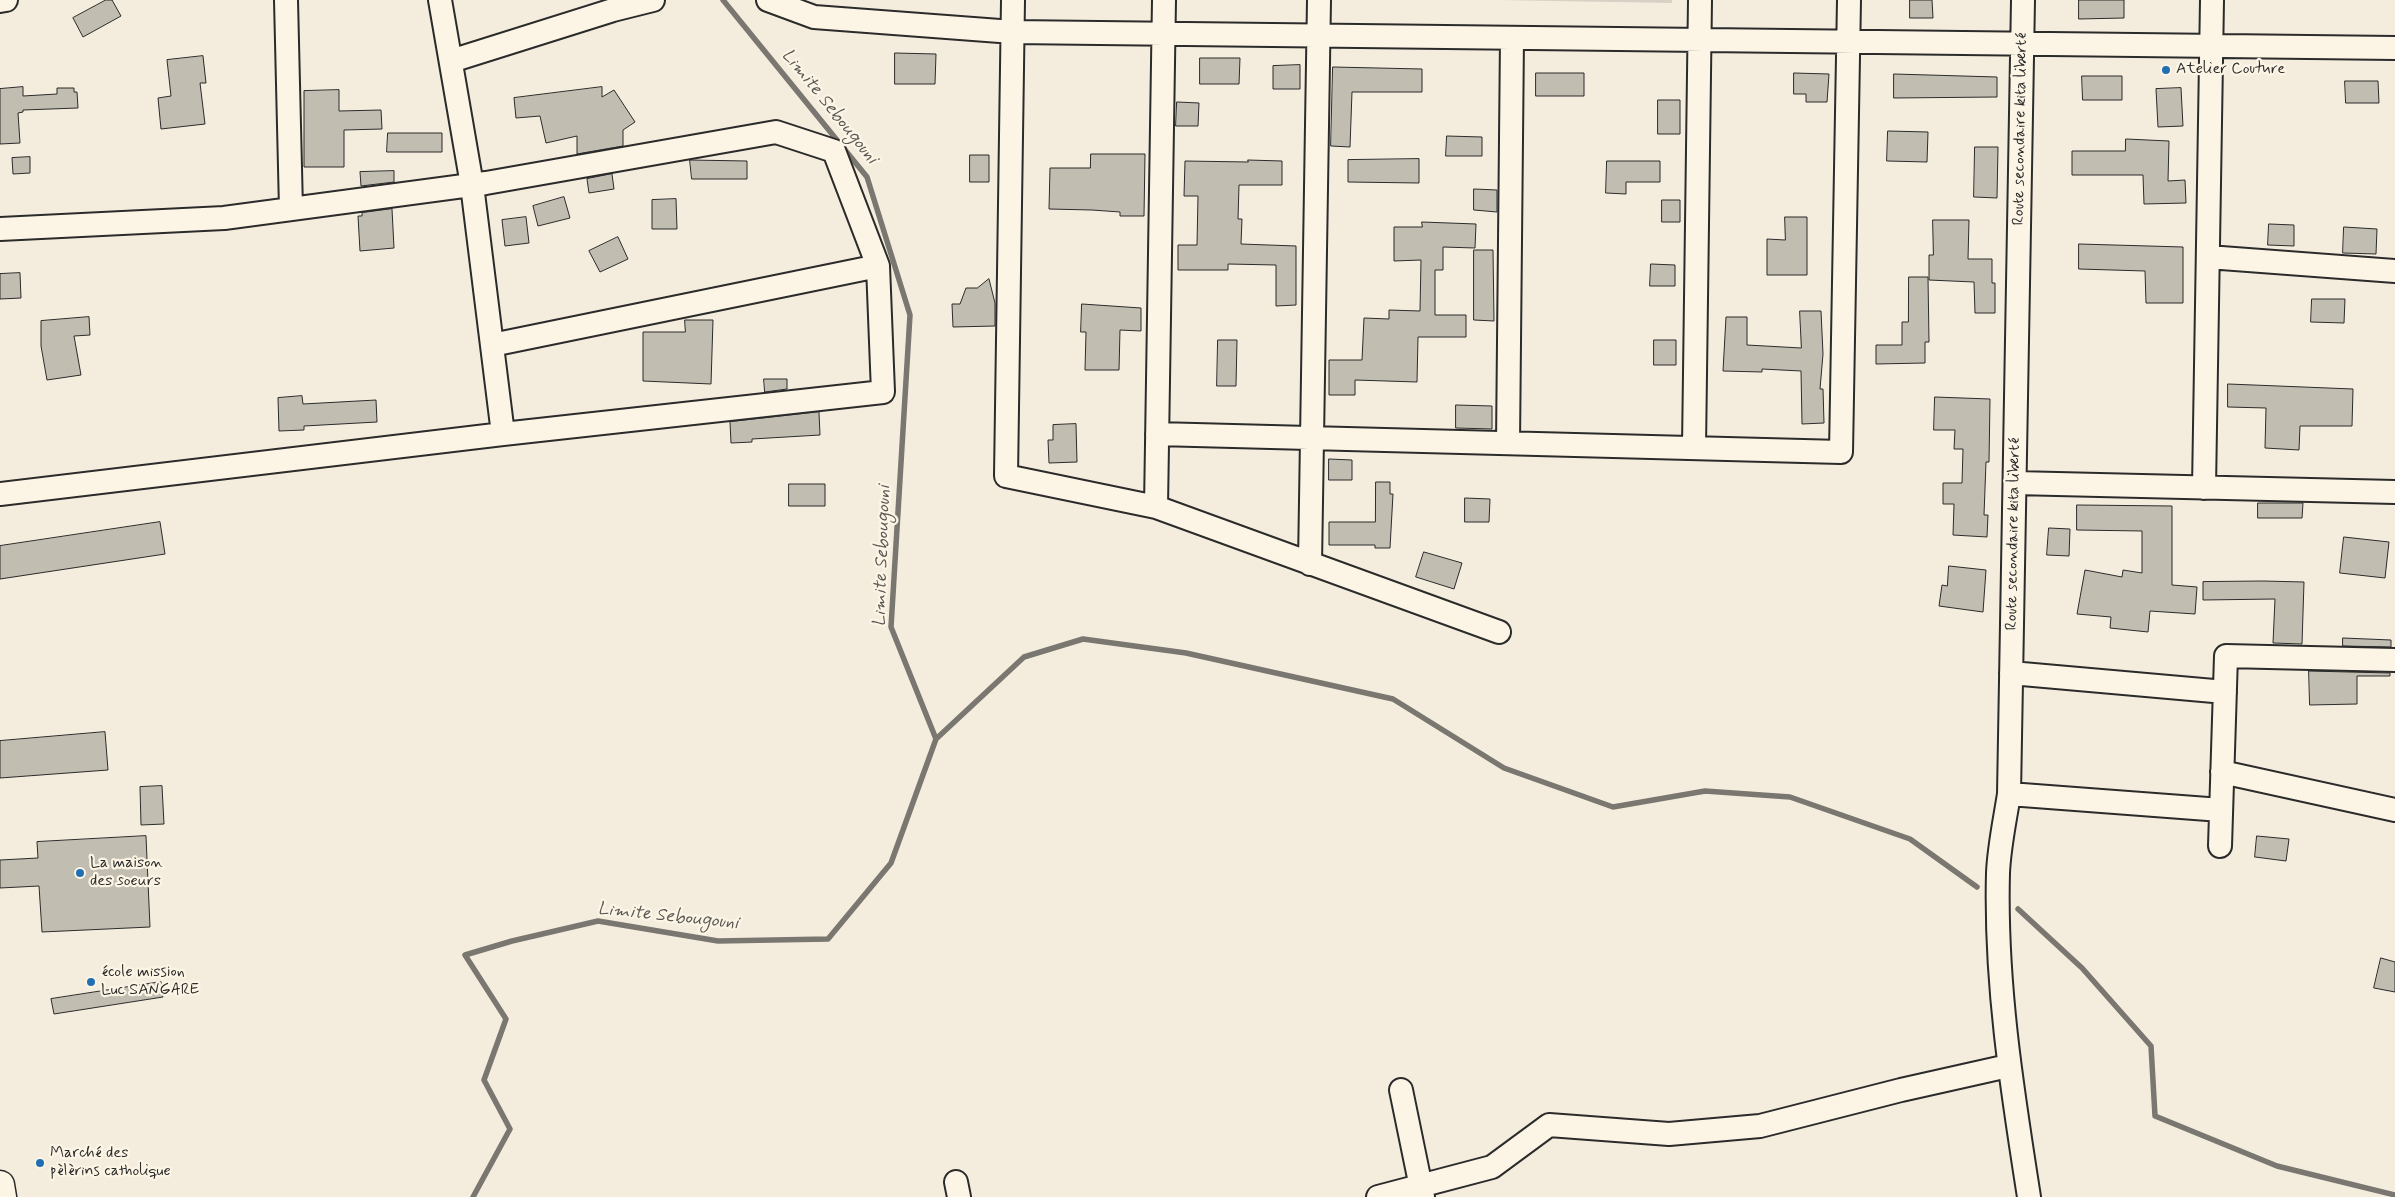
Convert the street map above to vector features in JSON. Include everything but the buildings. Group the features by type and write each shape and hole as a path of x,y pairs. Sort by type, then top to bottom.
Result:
{"main road":[{"path":"0,1185 2,1197"}],"street":[{"path":"0,1 6,0"},
{"path":"286,0 291,209"},
{"path":"440,0 472,185 503,434"},
{"path":"451,61 607,5 653,0"},
{"path":"768,0 814,9 1013,32 2395,48"},
{"path":"1013,0 1006,476 1156,507 1499,632"},
{"path":"1156,507 1164,0"},
{"path":"1310,564 1319,0"},
{"path":"1694,448 1700,0"},
{"path":"1157,434 1841,452 1849,0"},
{"name":"Route secondaire kita liberté","path":"2023,0 2009,794 1998,870 1998,966 2008,1066 2029,1197"},
{"path":"2204,488 2212,0"},
{"path":"1508,443 1512,38"},
{"path":"0,229 224,218 472,185 776,132 834,151 878,266 883,392 503,434 0,494"},
{"path":"2208,257 2395,271"},
{"path":"492,345 878,266"},
{"path":"2015,483 2395,492"},
{"path":"2220,846 2226,656 2395,660"},
{"path":"2011,673 2225,692"},
{"path":"2222,772 2395,810"},
{"path":"2009,794 2221,810"},
{"path":"1378,1197 1421,1191 1492,1167 1549,1125 1669,1134 1760,1126 1901,1090 2008,1066"},
{"path":"1401,1090 1421,1191"}],"shaded area":[{"path":"1496,0 1672,0 1672,3"}],"waterway":[{"name":"Limite Sebougouni","path":"473,1197 510,1129 484,1080 506,1019 465,955 512,941 598,921 718,941 828,939 891,863 936,739 891,627 910,315 867,177 723,0"},
{"path":"936,739 1024,657 1083,639 1186,653 1393,699 1504,768 1613,807 1705,791 1790,797 1910,839 1977,887"},
{"path":"2018,909 2082,968 2151,1046 2155,1116 2277,1166 2395,1195"}],"place":[{"name":"Atelier Couture","path":"2166,70"},
{"name":"La maison des soeurs","path":"80,873"},
{"name":"école mission Luc SANGARE","path":"91,982"},
{"name":"Marché des pèlèrins catholique","path":"40,1163"}]}
